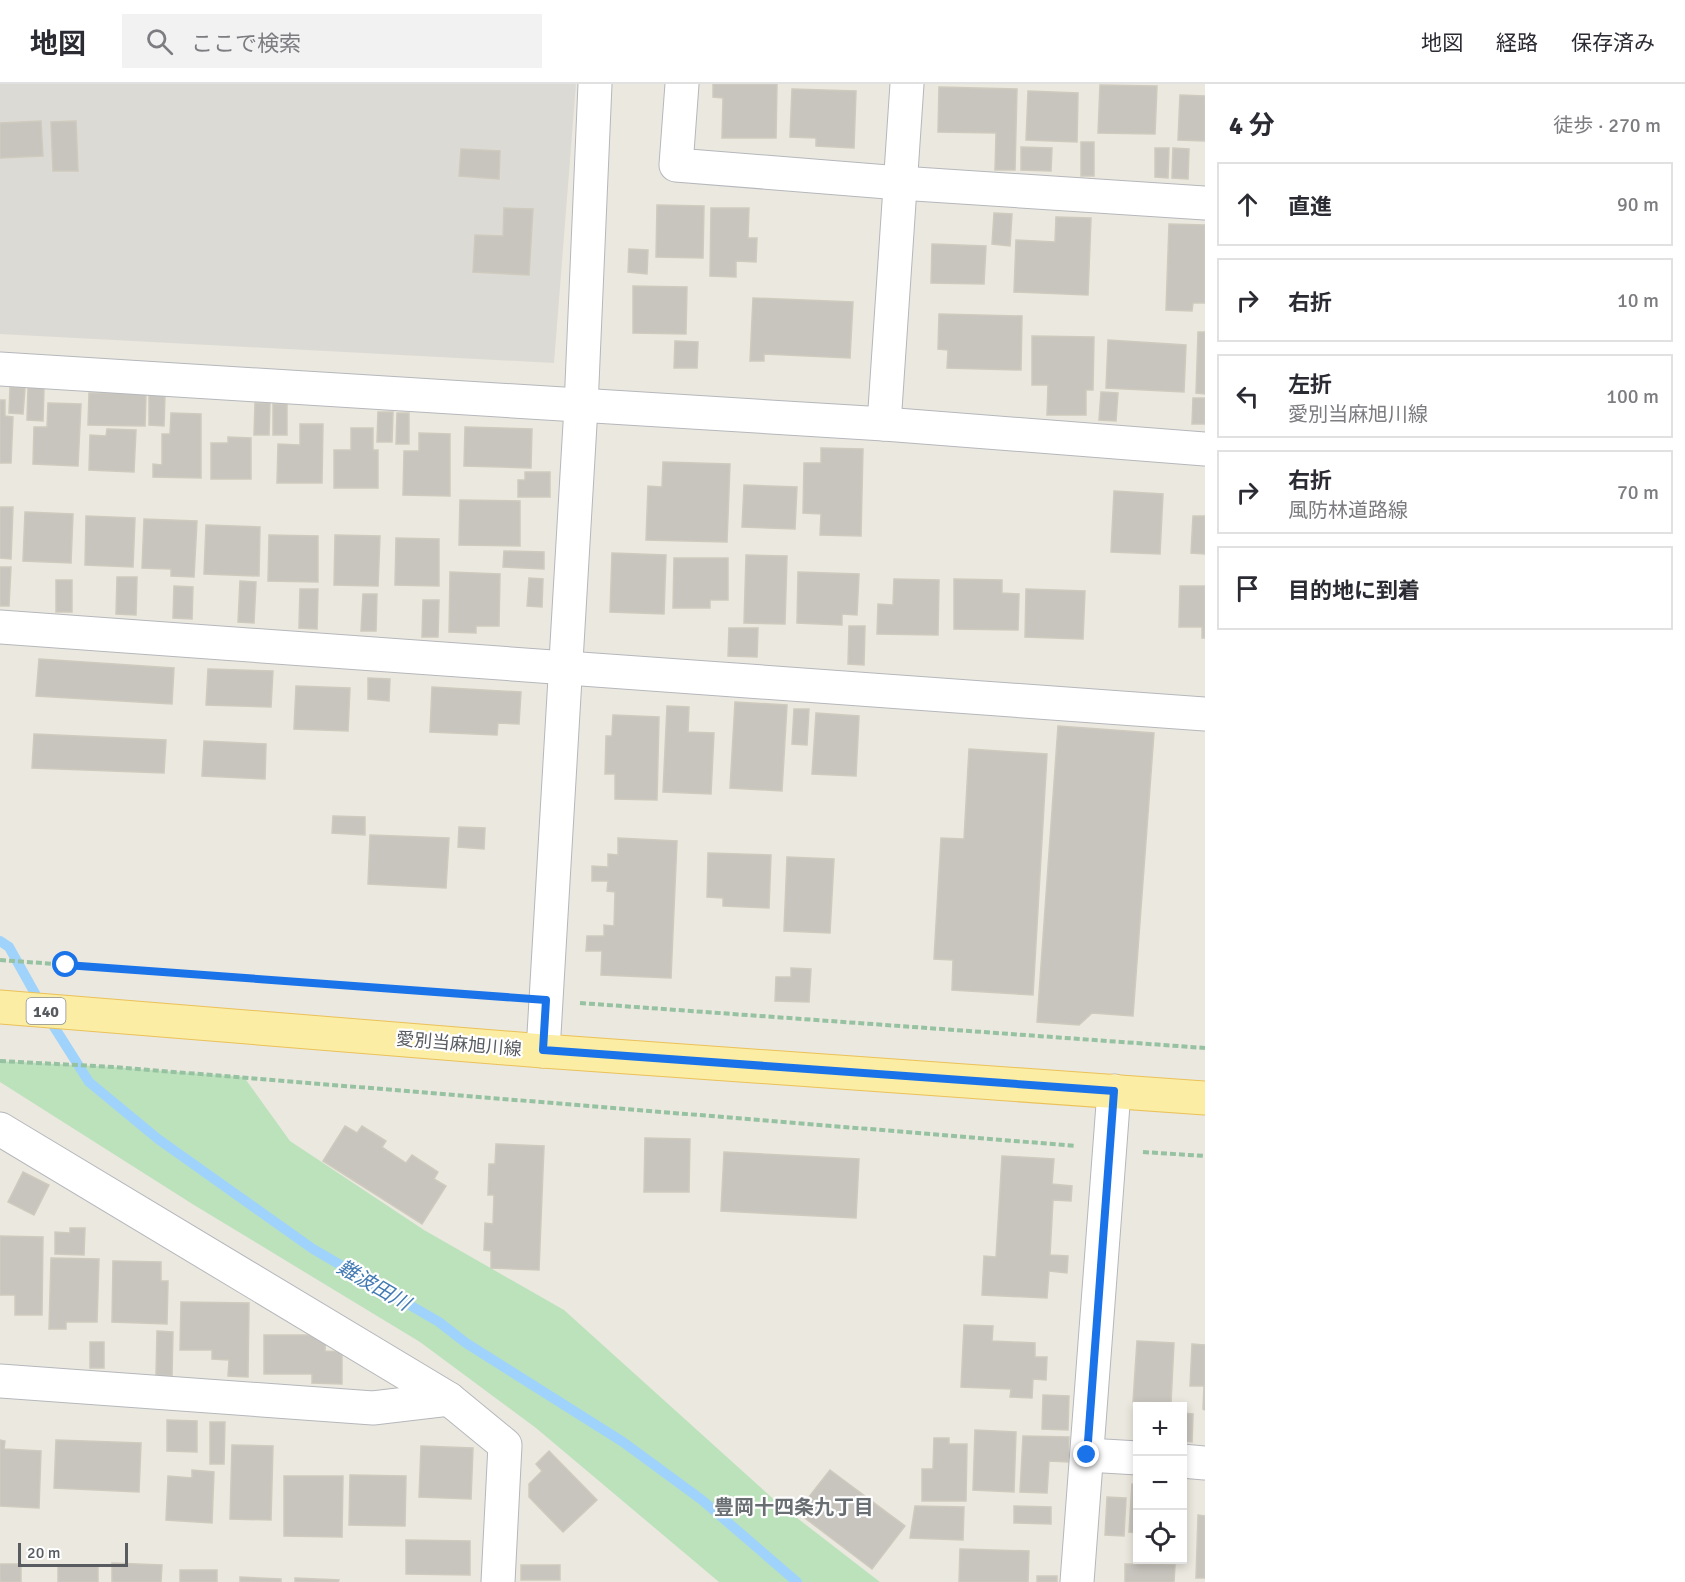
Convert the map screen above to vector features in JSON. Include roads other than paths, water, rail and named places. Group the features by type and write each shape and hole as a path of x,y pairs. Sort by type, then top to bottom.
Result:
{"main road":[{"name":"愛別当麻旭川線","path":"0,1007 543,1050 1205,1098"}],"street":[{"path":"543,1050 566,668 595,84"},
{"path":"682,84 676,165 900,183 1205,203"},
{"path":"884,424 907,84"},
{"path":"0,369 580,407 884,424 1205,449"},
{"path":"0,627 1205,714"},
{"path":"1077,1582 1114,1091"},
{"path":"0,1129 449,1399 505,1445 498,1582"},
{"path":"0,1381 373,1408 449,1399"},
{"path":"1087,1455 1133,1458"},
{"path":"1187,1461 1205,1463"}],"waterway":[{"name":"難波田川","path":"0,941 9,947 51,1022 89,1082 158,1139 313,1249 439,1322 466,1343 623,1442 702,1500 797,1582"}],"district":[{"name":"豊岡十四条九丁目","path":"794,1507"}]}
